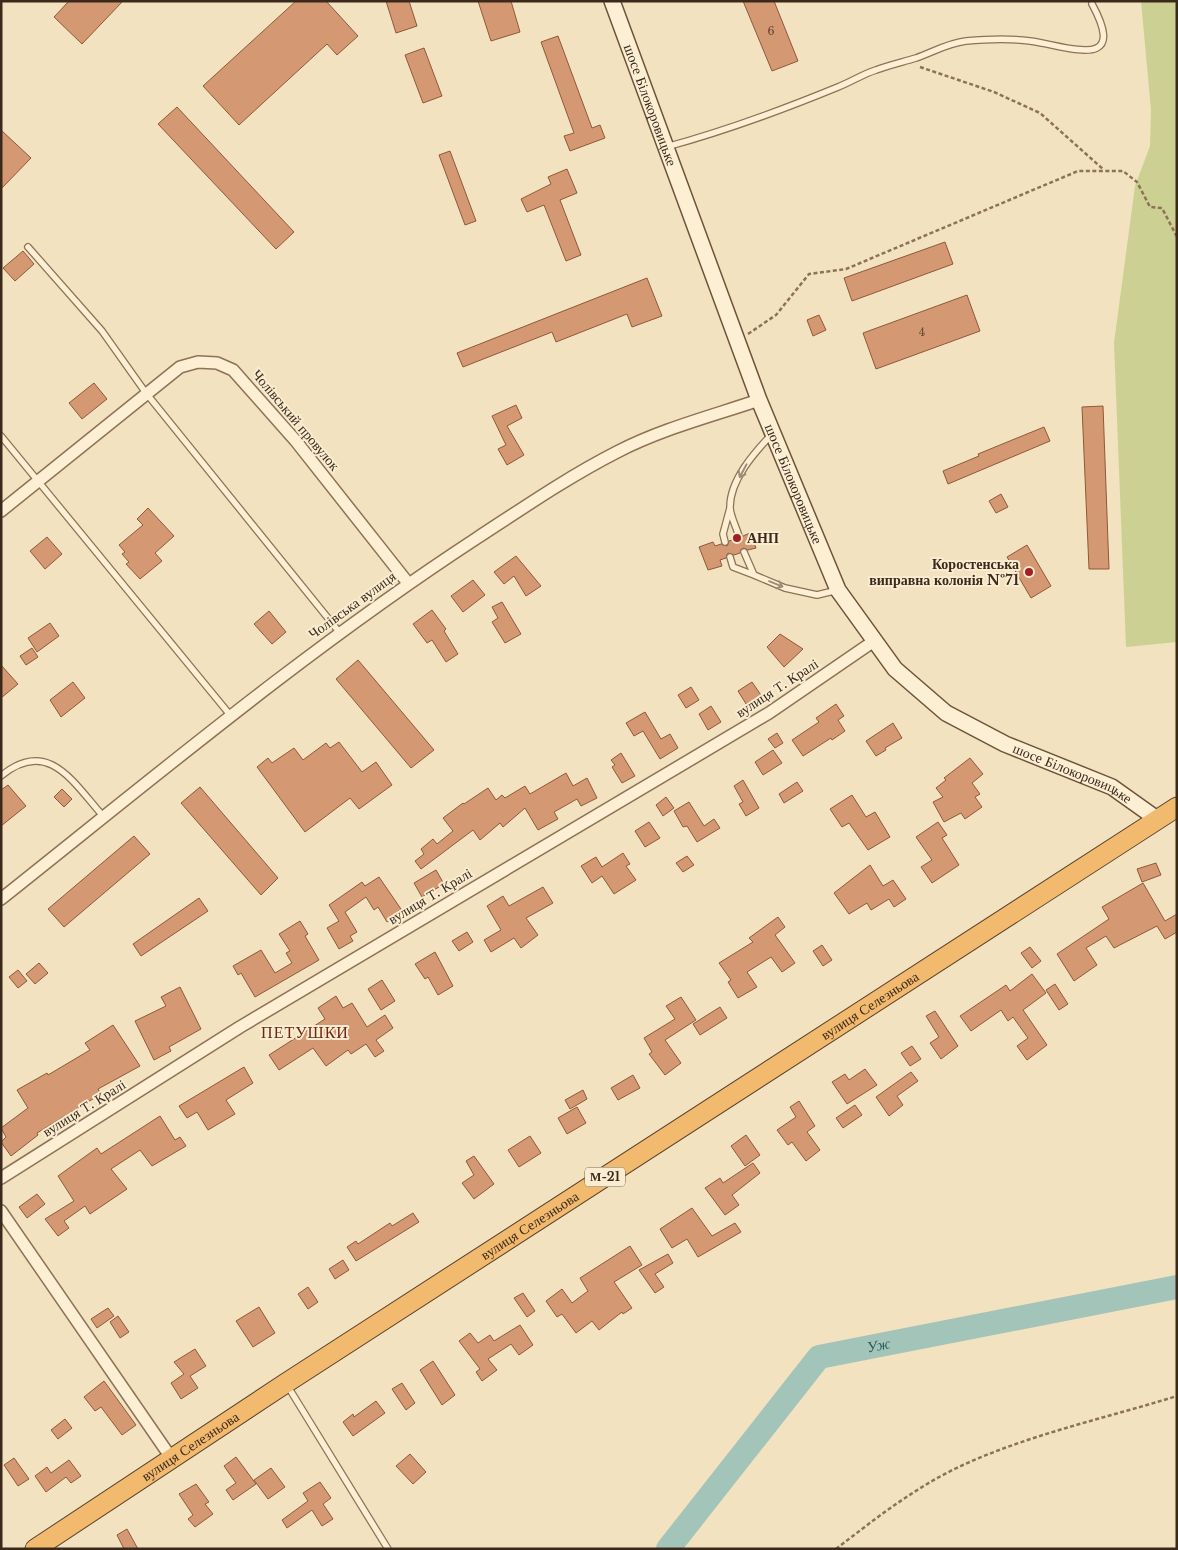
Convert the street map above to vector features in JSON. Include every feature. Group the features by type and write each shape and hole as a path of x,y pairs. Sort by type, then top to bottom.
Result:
{"highway":[{"name":"вулиця Селезньова","path":"35,1549 286,1383 1177,807"}],"main road":[{"name":"шосе Білокоровицьке","path":"612,1 759,400 838,590 895,669 946,713 1005,744 1112,787 1157,819"}],"street":[{"name":"Чолівський провулок","path":"1,511 180,367 198,362 217,363 233,370 295,440 408,583"},
{"name":"Чолівська вулиця","path":"1,899 231,716 408,583 549,491 618,451 655,436 759,400"},
{"name":"вулиця Т. Кралі","path":"1,1178 240,1026 769,713 874,641"},
{"path":"1,1211 172,1459"}],"lane":[{"path":"666,147 710,135 840,86 874,70 905,61 946,45 1002,38 1036,42 1073,51 1090,51 1100,45 1103,39 1102,21 1092,4"},
{"path":"28,248 102,331 146,393 340,633"},
{"path":"725,542 723,534 734,490 751,457 773,433"},
{"path":"1,436 231,716"},
{"path":"730,508 740,537"},
{"path":"744,552 754,575"},
{"path":"730,557 733,567 785,588 817,595 838,590"},
{"path":"1,776 11,768 28,760 44,760 60,768 103,816"},
{"path":"286,1383 388,1549"}],"path":[{"path":"905,61 994,92 1040,113 1105,171"},
{"path":"738,342 776,315 809,274 846,269 1078,172 1123,171 1137,182 1150,208 1162,208 1177,237"},
{"path":"836,1549 889,1509 962,1465 1033,1438 1177,1396"}],"green space":[{"path":"1141,1 1177,1 1177,642 1126,647 1114,343 1135,186 1150,146 1151,110"}],"building":[{"path":"69,1 123,1 82,44 54,17"},
{"path":"296,1 326,1 358,36 337,55 327,44 239,125 203,86"},
{"path":"386,1 409,1 417,26 396,33"},
{"path":"478,1 511,1 520,32 491,41"},
{"path":"743,1 774,1 798,61 772,71"},
{"path":"558,36 592,128 600,125 605,138 570,151 564,136 574,133 541,42"},
{"path":"424,48 442,96 423,103 405,55"},
{"path":"177,107 294,232 276,249 158,124"},
{"path":"1,130 31,158 1,189"},
{"path":"450,151 476,221 465,225 439,155"},
{"path":"567,169 577,193 560,200 581,255 566,261 544,205 527,212 521,199 551,184 548,177"},
{"path":"945,242 953,264 852,301 844,278"},
{"path":"23,251 34,264 15,281 3,268"},
{"path":"647,278 662,316 632,327 627,314 556,342 552,332 463,367 457,353"},
{"path":"967,295 980,331 876,369 863,333"},
{"path":"819,315 826,330 813,336 807,320"},
{"path":"94,383 107,399 82,419 69,403"},
{"path":"516,405 522,418 507,426 524,455 507,465 498,449 506,445 492,416"},
{"path":"1103,406 1109,569 1089,569 1082,407"},
{"path":"1044,427 1050,441 948,484 943,471 979,456 978,454"},
{"path":"1001,494 1008,507 996,513 989,501"},
{"path":"148,508 174,536 155,553 162,561 140,579 126,564 129,562 122,554 125,552 119,545 143,525 137,519"},
{"path":"750,533 756,548 748,550 743,548 740,553 734,555 728,553 726,558 720,560 722,566 708,570 699,547 713,542 715,546 721,544 727,546 729,541 735,539 741,541 743,536"},
{"path":"47,537 62,554 45,569 30,551"},
{"name":"Коростенська виправна колонія №71","path":"1027,545 1051,586 1031,598 1007,557"},
{"path":"516,556 541,586 526,596 514,576 504,584 494,572"},
{"path":"473,580 485,595 463,612 451,596"},
{"path":"502,602 521,634 505,643 492,622 498,618 492,607"},
{"path":"432,610 446,629 444,631 458,654 446,662 432,640 427,643 413,624"},
{"path":"269,611 286,632 272,644 254,624"},
{"path":"50,623 59,636 37,652 28,638"},
{"path":"780,634 803,649 784,667 767,647"},
{"path":"32,648 38,657 26,665 20,656"},
{"path":"358,660 434,750 411,768 336,679"},
{"path":"1,665 18,684 1,698"},
{"path":"73,682 85,698 61,717 50,700"},
{"path":"752,682 763,698 748,707 738,691"},
{"path":"691,687 699,700 686,708 678,695"},
{"path":"836,704 844,716 838,720 845,731 803,756 792,740 819,722 816,718"},
{"path":"711,706 721,722 708,730 699,714"},
{"path":"645,712 661,739 670,734 678,748 660,759 643,731 634,736 626,723"},
{"path":"893,723 902,738 876,756 866,741"},
{"path":"777,733 783,743 775,748 768,739"},
{"path":"339,742 362,772 376,762 392,785 359,809 350,798 305,832 257,767 268,758 272,763 294,748 303,760 326,743 330,748"},
{"path":"773,750 782,763 763,775 755,762"},
{"path":"621,753 635,776 622,783 612,767 615,765 611,760"},
{"path":"970,758 983,774 972,783 980,794 975,797 982,807 965,819 961,813 944,822 933,802 943,797 936,788 946,780 944,778"},
{"path":"566,773 573,786 587,778 597,798 581,806 577,799 554,812 558,819 538,830 525,808 503,827 500,823 480,840 473,830 421,869 415,861 424,854 421,849 433,839 437,844 453,831 443,818 488,788 496,800 502,795 505,798 525,786 530,794"},
{"path":"743,780 759,808 746,816 739,804 743,802 734,786"},
{"path":"797,782 803,791 784,803 779,794"},
{"path":"8,785 26,806 1,826 1,790"},
{"path":"200,787 278,878 261,895 181,803"},
{"path":"62,789 72,799 64,807 54,797"},
{"path":"852,795 866,817 875,812 890,837 868,850 849,823 842,827 830,809"},
{"path":"666,797 674,808 663,816 656,805"},
{"path":"689,802 704,826 714,819 720,828 697,842 687,826 683,827 674,811"},
{"path":"649,822 660,838 645,847 635,831"},
{"path":"938,822 947,835 942,838 959,865 932,883 921,867 932,860 916,837"},
{"path":"134,836 150,854 64,927 48,909"},
{"path":"623,853 630,864 626,866 636,880 614,894 602,876 592,883 581,866 596,857 602,867"},
{"path":"687,856 694,865 683,872 676,863"},
{"path":"1156,863 1161,875 1142,882 1137,869"},
{"path":"870,865 883,886 893,880 906,899 894,907 889,899 871,910 867,903 849,914 834,893"},
{"path":"436,870 444,884 422,897 414,883"},
{"path":"379,877 403,912 387,922 378,907 374,910 366,897 345,912 357,932 350,936 353,941 339,949 327,928 339,921 329,905 362,882 365,886"},
{"path":"1143,883 1165,921 1177,914 1177,932 1165,939 1157,926 1114,948 1106,936 1086,948 1097,965 1074,981 1057,954 1109,919 1102,907"},
{"path":"543,887 553,903 526,918 538,935 521,948 514,938 491,952 484,940 501,930 487,906 503,896 509,906"},
{"path":"199,898 208,911 141,956 133,944"},
{"path":"778,917 785,927 775,935 795,963 782,972 771,957 747,972 757,987 738,998 728,982 731,980 719,963 753,942 749,938"},
{"path":"300,921 308,934 305,936 319,960 255,997 241,973 238,975 233,966 261,950 275,973 292,963 286,953 290,951 279,934"},
{"path":"467,932 473,942 459,951 452,941"},
{"path":"822,945 832,960 823,966 813,951"},
{"path":"1030,947 1041,961 1032,968 1021,953"},
{"path":"435,952 453,986 438,995 428,977 425,979 415,964"},
{"path":"39,963 48,973 35,984 26,974"},
{"path":"18,970 27,981 18,988 9,977"},
{"path":"1032,974 1046,993 1023,1010 1047,1045 1027,1060 1017,1046 1028,1038 1013,1017 1008,1021 1001,1010 971,1031 960,1016 1006,985 1010,991"},
{"path":"382,980 395,1001 381,1010 368,989"},
{"path":"1055,984 1068,1004 1059,1010 1046,990"},
{"path":"180,987 201,1029 169,1047 171,1051 154,1060 135,1021 166,1006 161,997"},
{"path":"336,996 343,1008 352,1003 367,1027 385,1015 393,1028 376,1040 384,1051 375,1057 366,1044 351,1054 348,1050 326,1066 313,1048 279,1070 269,1055 325,1019 318,1008"},
{"path":"681,997 696,1020 665,1040 681,1063 665,1075 649,1054 652,1052 644,1038 675,1019 666,1006"},
{"path":"720,1007 727,1018 700,1035 693,1024"},
{"path":"935,1011 958,1046 941,1059 930,1043 939,1037 926,1016"},
{"path":"113,1025 140,1066 98,1089 101,1094 37,1133 38,1135 11,1156 1,1142 6,1137 1,1128 28,1108 17,1090 47,1073 48,1075 90,1050 85,1043"},
{"path":"912,1046 921,1059 910,1066 901,1053"},
{"path":"244,1067 253,1083 226,1100 235,1114 208,1130 197,1112 187,1118 179,1106"},
{"path":"865,1069 877,1085 847,1104 832,1082 845,1074 849,1080"},
{"path":"911,1072 918,1081 897,1096 903,1105 889,1116 876,1097"},
{"path":"633,1075 640,1088 618,1100 611,1088"},
{"path":"583,1090 587,1099 570,1109 565,1100"},
{"path":"799,1101 815,1126 807,1132 820,1150 806,1161 792,1142 788,1145 777,1130 796,1117 790,1107"},
{"path":"855,1105 862,1115 843,1128 836,1118"},
{"path":"577,1107 586,1123 567,1134 558,1118"},
{"path":"160,1116 175,1140 180,1137 186,1146 152,1166 140,1150 111,1169 127,1189 90,1214 85,1206 64,1221 69,1228 58,1236 45,1219 74,1201 58,1176 97,1148 101,1154"},
{"path":"746,1135 760,1155 745,1166 731,1146"},
{"path":"530,1136 541,1153 519,1167 508,1150"},
{"path":"474,1156 494,1184 474,1199 462,1183 474,1175 466,1161"},
{"path":"753,1163 760,1173 732,1195 739,1205 725,1215 705,1188 720,1178 723,1183"},
{"path":"37,1194 45,1204 27,1218 19,1207"},
{"path":"692,1208 712,1236 735,1223 741,1232 698,1257 687,1239 672,1248 660,1229"},
{"path":"413,1213 419,1222 356,1261 347,1247 356,1241 358,1244 390,1223 392,1226"},
{"path":"630,1246 642,1265 614,1282 632,1308 623,1314 622,1312 599,1330 592,1321 576,1333 562,1314 557,1317 546,1301 562,1289 572,1303 588,1291 580,1278"},
{"path":"668,1254 673,1263 655,1274 664,1287 655,1293 639,1270"},
{"path":"343,1260 349,1270 335,1279 329,1269"},
{"path":"308,1287 318,1302 308,1309 298,1294"},
{"path":"523,1293 535,1311 527,1317 514,1298"},
{"path":"259,1307 275,1333 253,1347 236,1321"},
{"path":"108,1308 114,1316 97,1328 91,1319"},
{"path":"118,1316 129,1332 120,1338 110,1322"},
{"path":"520,1325 533,1345 519,1355 511,1344 488,1359 497,1370 482,1381 476,1372 480,1369 459,1341 470,1333 478,1343 490,1335 494,1341"},
{"path":"195,1349 206,1366 190,1376 198,1388 181,1399 171,1383 184,1374 174,1362"},
{"path":"433,1361 455,1395 442,1405 420,1370"},
{"path":"104,1381 136,1425 122,1435 101,1407 95,1411 84,1397"},
{"path":"402,1383 415,1403 406,1410 392,1389"},
{"path":"376,1401 385,1413 353,1436 343,1422 353,1414 354,1417"},
{"path":"65,1419 72,1428 58,1439 51,1430"},
{"path":"410,1454 426,1472 413,1484 396,1466"},
{"path":"236,1457 256,1484 233,1500 226,1490 236,1483 224,1466"},
{"path":"14,1458 29,1479 18,1486 4,1465"},
{"path":"69,1460 81,1476 71,1483 66,1477 46,1492 35,1476 47,1467 51,1473"},
{"path":"271,1468 285,1487 268,1499 254,1480"},
{"path":"320,1482 331,1498 323,1504 333,1519 322,1526 312,1510 287,1528 282,1520 308,1501 303,1493"},
{"path":"196,1484 209,1502 205,1504 213,1514 195,1527 188,1519 193,1515 179,1494"},
{"path":"127,1529 138,1549 124,1549 117,1535"}],"waterway":[{"name":"Уж","path":"668,1549 819,1357 1177,1287"}],"place":[{"name":"АНП","path":"737,538"},
{"name":"Коростенська виправна колонія №71","path":"1029,572"}],"district":[{"name":"ПЕТУШКИ","path":"305,1032"}]}
